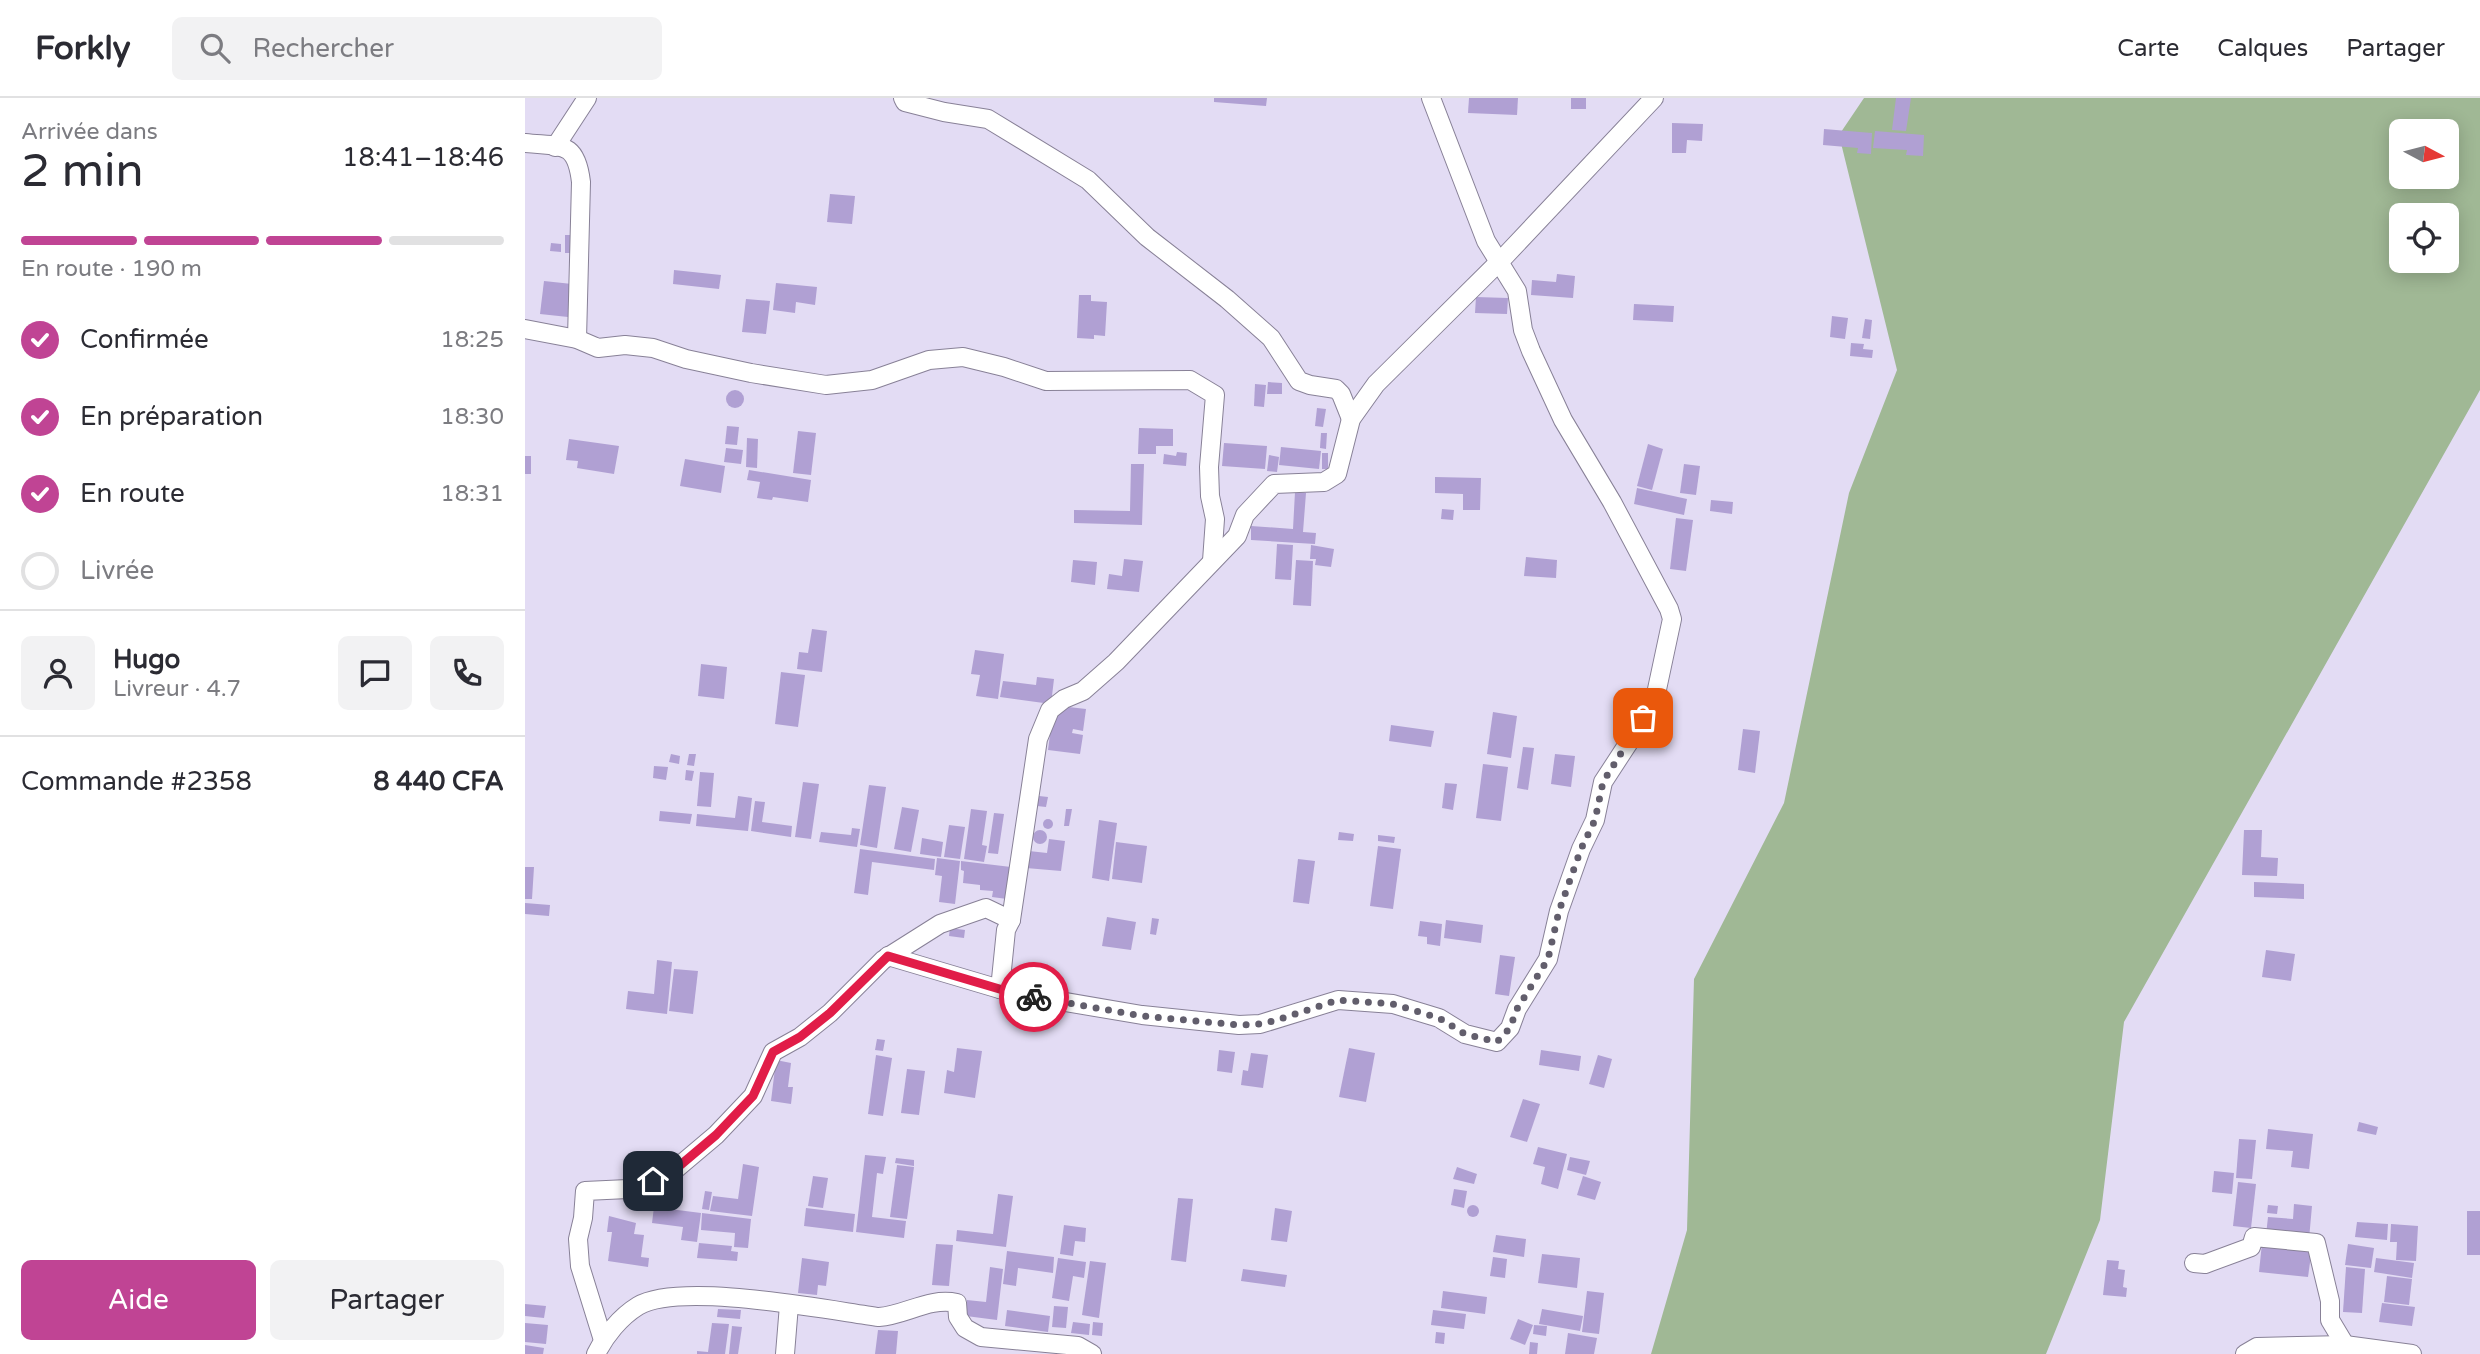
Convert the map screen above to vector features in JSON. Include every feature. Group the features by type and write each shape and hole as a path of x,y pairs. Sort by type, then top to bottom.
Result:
{"street":[{"path":"555,147 587,98"},
{"path":"903,98 905,102 944,113 988,119 1088,180 1147,237 1227,299 1271,338 1299,381 1336,389 1341,394 1351,419"},
{"path":"888,956 1000,989 1142,1016 1239,1025 1260,1024 1338,1000 1393,1004 1439,1018 1465,1034 1497,1042 1510,1028 1517,1009 1548,959 1559,911 1581,849 1595,820 1603,782 1653,701 1672,619 1612,502 1563,420 1531,351 1523,330 1517,292 1486,241 1431,98"},
{"path":"1000,989 1006,930 1011,920 1038,739 1050,710 1064,699 1083,691 1116,662 1237,536 1245,515 1273,484 1324,482 1337,474 1351,419 1376,384 1499,262 1654,98"},
{"path":"525,144 568,148 574,153 580,166 582,183 577,340"},
{"path":"1477,283 1486,241"},
{"path":"525,330 577,340 598,348 625,345 653,348 686,359 751,373 826,385 872,380 929,360 963,357 1046,381 1190,380 1215,395 1209,467 1210,496 1215,519 1212,561"},
{"path":"599,1347 580,1266 578,1239 585,1191 628,1189 671,1173 716,1135 753,1096 773,1052 800,1037 830,1013 888,956 940,924 986,908 1011,920"},
{"path":"2194,1263 2205,1264 2251,1247 2254,1237 2316,1243 2330,1301 2330,1320 2345,1350"},
{"path":"599,1347 624,1317 639,1306 653,1300 713,1295 879,1317 891,1316 921,1304 946,1300 957,1303 958,1317 965,1328 981,1337 1078,1346 1092,1354"},
{"path":"785,1354 789,1305"},
{"path":"2245,1354 2257,1348 2411,1354"}],"green space":[{"path":"1864,98 2480,98 2480,390 2124,1022 2100,1220 2046,1354 1651,1354 1687,1230 1694,979 1784,803 1849,493 1897,370 1839,135"}],"building":[{"path":"1214,98 1267,98 1266,106 1214,102"},
{"path":"1469,98 1518,98 1517,115 1468,113"},
{"path":"1571,98 1586,98 1586,109 1571,109"},
{"path":"1896,98 1911,98 1906,131 1892,130"},
{"path":"1672,123 1703,124 1702,141 1687,140 1686,153 1672,153"},
{"path":"1824,129 1872,133 1871,154 1857,153 1858,148 1823,145"},
{"path":"1875,131 1924,135 1923,156 1906,155 1907,150 1873,148"},
{"path":"830,194 855,196 852,224 827,222"},
{"path":"565,235 574,235 574,253 565,253"},
{"path":"551,243 561,244 561,252 550,251"},
{"path":"674,270 721,275 719,289 673,284"},
{"path":"1557,274 1575,276 1573,298 1531,295 1532,280 1556,282"},
{"path":"544,281 572,284 568,317 540,314"},
{"path":"776,283 817,287 815,305 796,302 795,313 773,310"},
{"path":"1079,295 1091,295 1091,301 1107,302 1105,336 1094,335 1094,339 1077,338"},
{"path":"1476,297 1508,298 1507,314 1475,313"},
{"path":"746,299 770,301 766,334 742,332"},
{"path":"1634,304 1674,306 1673,322 1633,320"},
{"path":"1832,316 1848,318 1845,339 1830,337"},
{"path":"1865,319 1872,320 1870,339 1862,338"},
{"path":"1851,343 1864,344 1863,349 1873,350 1872,358 1850,356"},
{"path":"1268,382 1282,383 1282,394 1267,394"},
{"path":"1255,384 1266,385 1264,407 1254,406"},
{"path":"735,390 741,393 744,399 741,405 735,408 729,405 726,399 729,393"},
{"path":"1317,408 1326,409 1323,427 1315,426"},
{"path":"727,426 739,427 737,445 725,444"},
{"path":"1139,428 1173,429 1173,446 1156,446 1156,454 1138,454"},
{"path":"798,431 816,433 811,475 793,473"},
{"path":"1321,433 1327,433 1326,449 1320,448"},
{"path":"747,438 758,439 757,468 746,467"},
{"path":"569,439 619,446 614,474 577,468 578,461 566,460"},
{"path":"1224,443 1267,446 1265,469 1222,466"},
{"path":"1648,444 1663,449 1652,490 1637,486"},
{"path":"1281,447 1321,451 1319,469 1279,465"},
{"path":"726,448 743,450 741,464 724,462"},
{"path":"1177,452 1187,453 1186,466 1163,464 1164,454 1176,456"},
{"path":"1322,453 1328,453 1328,469 1322,469"},
{"path":"1269,455 1279,457 1277,472 1267,471"},
{"path":"525,456 531,456 531,474 525,474"},
{"path":"685,459 725,466 721,493 680,486"},
{"path":"1131,464 1144,464 1142,525 1074,523 1074,510 1130,511"},
{"path":"1684,464 1700,466 1696,495 1680,493"},
{"path":"749,470 811,480 808,502 773,497 772,500 757,498 760,482 747,480"},
{"path":"1435,477 1481,478 1480,510 1463,510 1463,494 1435,493"},
{"path":"1637,488 1687,499 1684,515 1634,504"},
{"path":"1295,492 1306,493 1303,532 1316,533 1315,544 1251,540 1251,526 1293,529"},
{"path":"1711,500 1733,502 1732,514 1710,511"},
{"path":"1442,509 1454,510 1453,520 1441,519"},
{"path":"1676,518 1693,520 1686,571 1670,569"},
{"path":"1277,544 1293,545 1291,580 1275,579"},
{"path":"1311,545 1334,549 1331,567 1315,565 1316,559 1310,559"},
{"path":"1526,557 1557,560 1556,578 1524,576"},
{"path":"1124,559 1143,561 1139,592 1107,589 1109,574 1122,576"},
{"path":"1073,560 1097,562 1095,585 1071,582"},
{"path":"1296,560 1313,561 1311,606 1293,605"},
{"path":"812,629 827,631 822,672 797,669 799,652 808,653"},
{"path":"975,650 1004,654 998,699 976,696 980,675 971,674"},
{"path":"701,664 727,667 724,699 698,696"},
{"path":"781,672 805,675 798,727 775,724"},
{"path":"1037,677 1054,679 1051,704 1000,697 1003,681 1036,685"},
{"path":"1060,706 1086,709 1083,731 1073,729 1072,733 1083,735 1080,754 1048,750 1053,711"},
{"path":"1493,712 1517,716 1511,758 1487,754"},
{"path":"1391,725 1434,731 1431,747 1389,741"},
{"path":"1743,729 1760,731 1755,773 1738,770"},
{"path":"1523,747 1534,748 1528,790 1517,788"},
{"path":"671,754 680,756 679,764 669,762"},
{"path":"689,754 696,754 694,766 687,765"},
{"path":"1555,754 1575,756 1571,787 1551,784"},
{"path":"1483,764 1508,767 1501,821 1476,818"},
{"path":"654,766 668,767 666,780 653,778"},
{"path":"686,770 694,771 692,781 685,780"},
{"path":"700,772 714,773 711,807 697,806"},
{"path":"803,782 819,784 811,839 795,837"},
{"path":"1445,783 1457,784 1453,810 1442,808"},
{"path":"869,785 886,787 877,848 860,845"},
{"path":"738,796 752,798 748,831 696,826 697,814 735,818"},
{"path":"1039,796 1048,797 1046,807 1037,806"},
{"path":"755,801 765,802 762,822 792,826 791,837 751,831"},
{"path":"902,807 919,810 911,852 894,849"},
{"path":"971,809 987,811 982,845 987,846 984,862 964,859"},
{"path":"1066,809 1072,809 1069,826 1064,826"},
{"path":"660,811 692,814 690,824 659,821"},
{"path":"994,813 1004,814 998,854 988,853"},
{"path":"1048,819 1052,820 1052,828 1048,829 1044,828 1043,824 1044,820"},
{"path":"1099,820 1117,823 1109,881 1092,878"},
{"path":"949,825 965,827 960,859 944,857"},
{"path":"852,828 860,829 857,847 819,842 821,832 851,835"},
{"path":"1040,830 1045,832 1045,842 1040,844 1035,842 1033,837 1035,832"},
{"path":"2244,830 2262,830 2261,857 2278,858 2277,876 2242,875"},
{"path":"1339,832 1354,834 1353,841 1338,840"},
{"path":"1378,835 1395,837 1394,843 1378,841"},
{"path":"922,838 943,842 941,857 920,854"},
{"path":"1049,839 1065,841 1061,871 1026,868 1029,851 1047,853"},
{"path":"1116,842 1147,846 1142,883 1112,879"},
{"path":"1378,846 1401,849 1393,909 1370,906"},
{"path":"860,849 935,859 934,870 872,862 868,895 854,893"},
{"path":"937,858 960,861 955,904 939,902 942,876 935,875"},
{"path":"1298,859 1315,861 1309,904 1293,902"},
{"path":"961,861 1011,867 1007,899 992,897 993,891 980,890 980,885 963,883"},
{"path":"525,867 534,867 532,899 525,899"},
{"path":"2254,882 2304,884 2304,899 2254,897"},
{"path":"525,903 550,905 549,916 525,914"},
{"path":"1107,917 1136,922 1131,950 1102,946"},
{"path":"1152,918 1159,919 1156,935 1150,934"},
{"path":"1446,920 1483,925 1481,943 1444,938"},
{"path":"1420,921 1442,924 1440,946 1427,944 1427,937 1418,936"},
{"path":"950,928 965,930 964,938 949,936"},
{"path":"2266,950 2295,954 2291,981 2262,977"},
{"path":"1500,955 1515,957 1509,996 1495,994"},
{"path":"657,960 672,962 667,1014 626,1009 628,991 654,994"},
{"path":"674,969 698,971 693,1014 669,1011"},
{"path":"877,1039 885,1040 883,1051 875,1050"},
{"path":"957,1048 982,1051 975,1098 944,1093 947,1070 954,1072"},
{"path":"1349,1048 1375,1053 1366,1102 1339,1097"},
{"path":"1219,1050 1235,1052 1232,1073 1217,1071"},
{"path":"1541,1050 1581,1056 1579,1071 1539,1065"},
{"path":"1251,1053 1268,1055 1263,1088 1241,1085 1243,1070 1248,1071"},
{"path":"876,1055 892,1058 883,1116 868,1114"},
{"path":"1598,1055 1612,1059 1604,1088 1589,1084"},
{"path":"776,1060 791,1063 788,1087 793,1087 791,1104 771,1101"},
{"path":"907,1069 925,1071 919,1115 901,1113"},
{"path":"1523,1099 1540,1104 1527,1142 1510,1137"},
{"path":"2359,1122 2378,1127 2376,1135 2357,1131"},
{"path":"2268,1129 2313,1134 2309,1169 2291,1167 2293,1151 2266,1149"},
{"path":"2239,1139 2256,1140 2252,1179 2236,1178"},
{"path":"1538,1147 1567,1154 1558,1189 1541,1184 1545,1167 1533,1164"},
{"path":"865,1155 886,1157 883,1174 877,1173 872,1217 906,1221 904,1238 856,1232"},
{"path":"1570,1157 1590,1161 1586,1175 1567,1170"},
{"path":"896,1158 914,1160 914,1166 895,1163"},
{"path":"743,1164 759,1167 752,1216 710,1211 713,1196 738,1199"},
{"path":"897,1165 914,1167 907,1219 890,1217"},
{"path":"1457,1167 1477,1174 1474,1184 1453,1179"},
{"path":"2214,1171 2234,1173 2232,1194 2212,1192"},
{"path":"813,1176 828,1178 823,1208 808,1206"},
{"path":"1583,1176 1601,1182 1595,1200 1577,1195"},
{"path":"2238,1182 2256,1184 2251,1228 2233,1226"},
{"path":"1454,1189 1467,1191 1464,1208 1451,1205"},
{"path":"705,1191 712,1192 709,1210 702,1209"},
{"path":"998,1194 1013,1196 1006,1247 956,1241 957,1230 993,1234"},
{"path":"1178,1198 1193,1199 1186,1262 1171,1260"},
{"path":"2294,1204 2312,1206 2309,1239 2266,1235 2268,1217 2293,1219"},
{"path":"1473,1205 1479,1211 1473,1217 1467,1211"},
{"path":"2268,1205 2278,1206 2277,1214 2267,1213"},
{"path":"654,1207 701,1213 697,1242 681,1240 683,1227 652,1223"},
{"path":"806,1208 855,1214 853,1232 804,1226"},
{"path":"1275,1208 1292,1211 1287,1242 1271,1240"},
{"path":"2467,1211 2480,1211 2480,1255 2467,1255"},
{"path":"702,1213 751,1219 748,1248 734,1247 735,1233 701,1230"},
{"path":"609,1216 636,1223 634,1234 644,1235 641,1257 649,1258 648,1267 608,1261 612,1232 607,1232"},
{"path":"2357,1222 2388,1224 2387,1240 2355,1237"},
{"path":"2391,1224 2418,1226 2416,1261 2396,1260 2397,1242 2390,1242"},
{"path":"1064,1225 1086,1228 1085,1242 1075,1241 1073,1256 1060,1254"},
{"path":"1496,1235 1526,1239 1524,1257 1493,1252"},
{"path":"699,1243 732,1246 731,1251 738,1252 737,1261 697,1258"},
{"path":"2262,1243 2312,1248 2308,1277 2259,1272"},
{"path":"936,1244 953,1245 949,1286 932,1285"},
{"path":"2348,1244 2374,1248 2371,1268 2345,1265"},
{"path":"1007,1251 1054,1257 1053,1273 1018,1268 1016,1286 1003,1284"},
{"path":"1542,1254 1580,1258 1577,1288 1538,1283"},
{"path":"1493,1257 1507,1259 1505,1278 1490,1276"},
{"path":"802,1258 829,1262 826,1286 818,1285 817,1295 798,1293"},
{"path":"1058,1258 1086,1262 1084,1278 1073,1276 1069,1301 1052,1298"},
{"path":"2376,1258 2414,1263 2412,1278 2374,1272"},
{"path":"2107,1260 2119,1261 2118,1269 2125,1270 2123,1287 2127,1288 2126,1297 2103,1295"},
{"path":"1090,1261 1106,1263 1099,1318 1082,1315"},
{"path":"990,1267 1003,1269 997,1320 966,1316 967,1300 986,1302"},
{"path":"2346,1267 2365,1269 2362,1313 2343,1312"},
{"path":"1243,1269 1287,1275 1285,1287 1241,1281"},
{"path":"2387,1276 2412,1279 2409,1305 2384,1302"},
{"path":"1443,1291 1487,1297 1485,1314 1441,1308"},
{"path":"1587,1291 1604,1293 1599,1334 1582,1332"},
{"path":"2382,1303 2415,1307 2412,1326 2379,1322"},
{"path":"525,1304 546,1306 544,1318 525,1316"},
{"path":"1054,1306 1068,1307 1066,1328 1052,1327"},
{"path":"718,1309 741,1310 740,1319 717,1317"},
{"path":"1542,1309 1583,1316 1580,1331 1539,1324"},
{"path":"1007,1310 1050,1316 1048,1332 1005,1326"},
{"path":"1433,1310 1466,1314 1464,1329 1431,1325"},
{"path":"1518,1319 1533,1325 1525,1345 1510,1339"},
{"path":"1073,1322 1090,1324 1089,1335 1071,1333"},
{"path":"1093,1322 1103,1323 1102,1336 1092,1335"},
{"path":"525,1323 548,1325 546,1344 525,1342"},
{"path":"712,1323 729,1324 725,1354 697,1354 697,1351 708,1352"},
{"path":"1534,1325 1547,1326 1546,1336 1533,1334"},
{"path":"732,1326 742,1327 738,1354 729,1354"},
{"path":"878,1330 898,1331 896,1354 875,1354"},
{"path":"1436,1332 1445,1333 1444,1344 1435,1343"},
{"path":"1568,1333 1597,1338 1594,1354 1565,1354"},
{"path":"1530,1342 1538,1343 1537,1354 1529,1354"},
{"path":"525,1345 544,1348 543,1354 525,1354"}],"way so far":[{"path":"1034,997 1142,1016 1239,1025 1277,1020 1338,1000 1393,1004 1439,1018 1465,1034 1497,1042 1510,1028 1517,1009 1548,959 1559,911 1581,849 1595,820 1603,782 1643,718"}],"route":[{"path":"653,1181 671,1173 716,1135 753,1096 773,1052 800,1037 830,1013 888,956 1034,997"}]}
